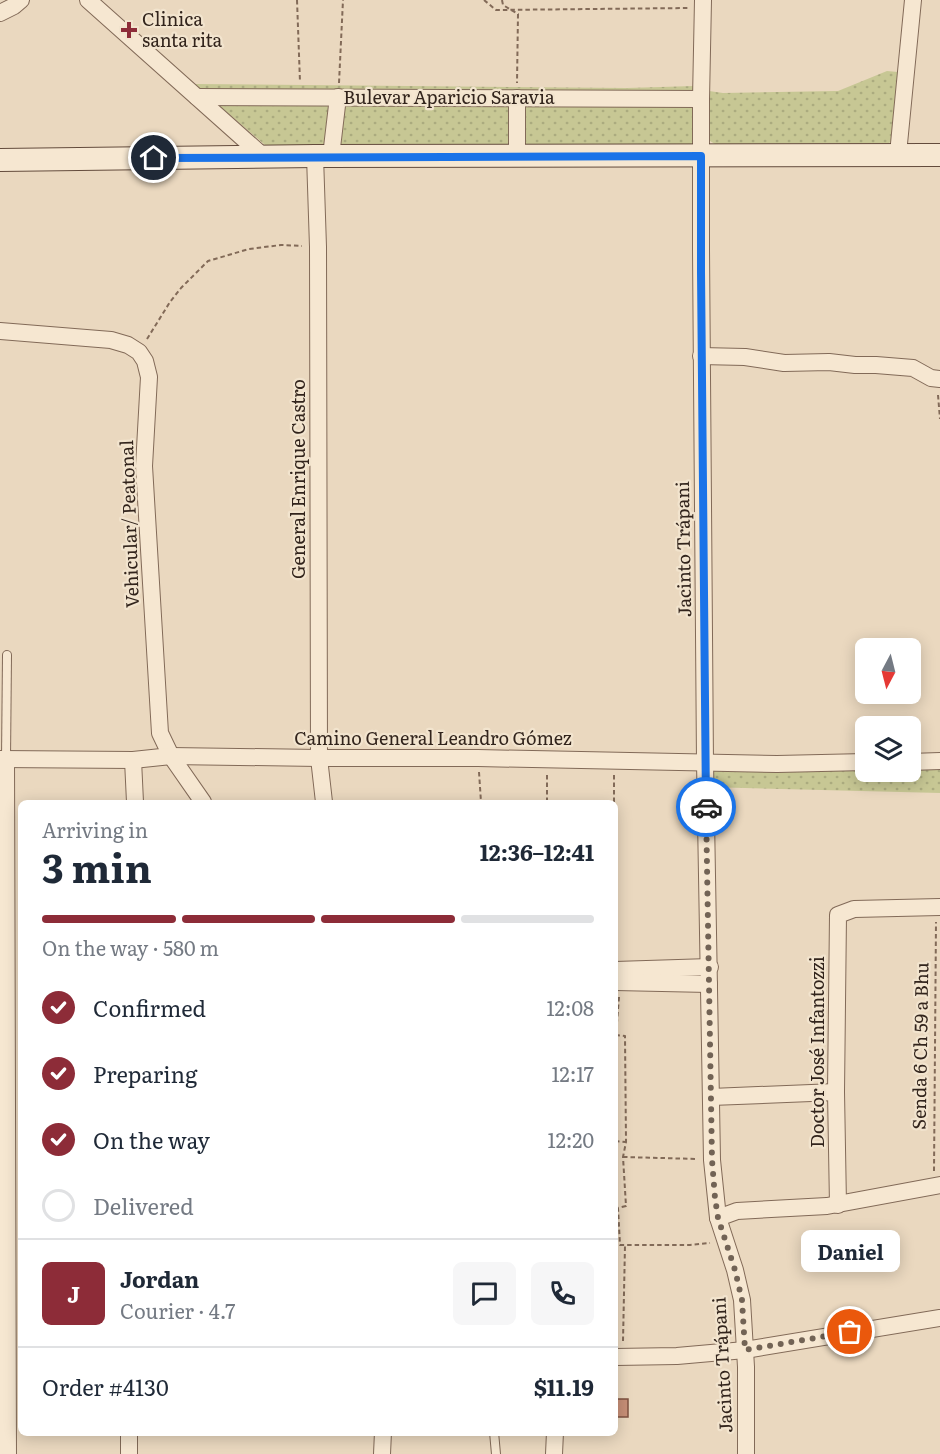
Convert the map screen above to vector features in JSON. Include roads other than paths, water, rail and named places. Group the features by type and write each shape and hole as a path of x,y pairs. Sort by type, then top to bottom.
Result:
{"street":[{"path":"0,13 21,0"},
{"path":"88,0 264,157"},
{"path":"898,154 912,0"},
{"name":"Jacinto Trápani","path":"703,4 701,156 705,762 712,1160 718,1218 742,1300 747,1396 746,1454"},
{"name":"Bulevar Aparicio Saravia","path":"197,97 701,99"},
{"name":"General Enrique Castro","path":"324,800 319,758 318,247 323,156 338,97"},
{"path":"517,98 517,157"},
{"path":"0,160 323,156 940,155"},
{"name":"Vehicular/ Peatonal","path":"0,332 111,340 128,345 139,352 145,361 149,377 144,466 160,733 171,756 202,800"},
{"path":"702,356 745,357 784,363 876,364 913,368 931,378 939,379"},
{"name":"Camino General Leandro Gómez","path":"3,759 133,760 171,756 478,758 777,764 855,762"},
{"path":"3,759 3,967 10,1363 8,1454"},
{"path":"133,760 135,800"},
{"path":"921,762 940,761"},
{"name":"Doctor José Infantozzi","path":"838,1204 836,1092 838,915 854,909 938,907"},
{"path":"618,977 709,975"},
{"path":"711,1097 836,1092"},
{"path":"718,1218 737,1211 827,1206 937,1185"},
{"path":"619,1351 677,1356 745,1350 940,1318"},
{"path":"129,1436 129,1454"},
{"path":"382,1454 383,1436"},
{"path":"554,1454 555,1436"}],"lane":[{"path":"3,759 7,656"},
{"path":"494,1436 496,1454"}],"place":[{"name":"Clinica santa rita","path":"129,30"},
{"name":"Daniel","path":"850,1332"}]}
